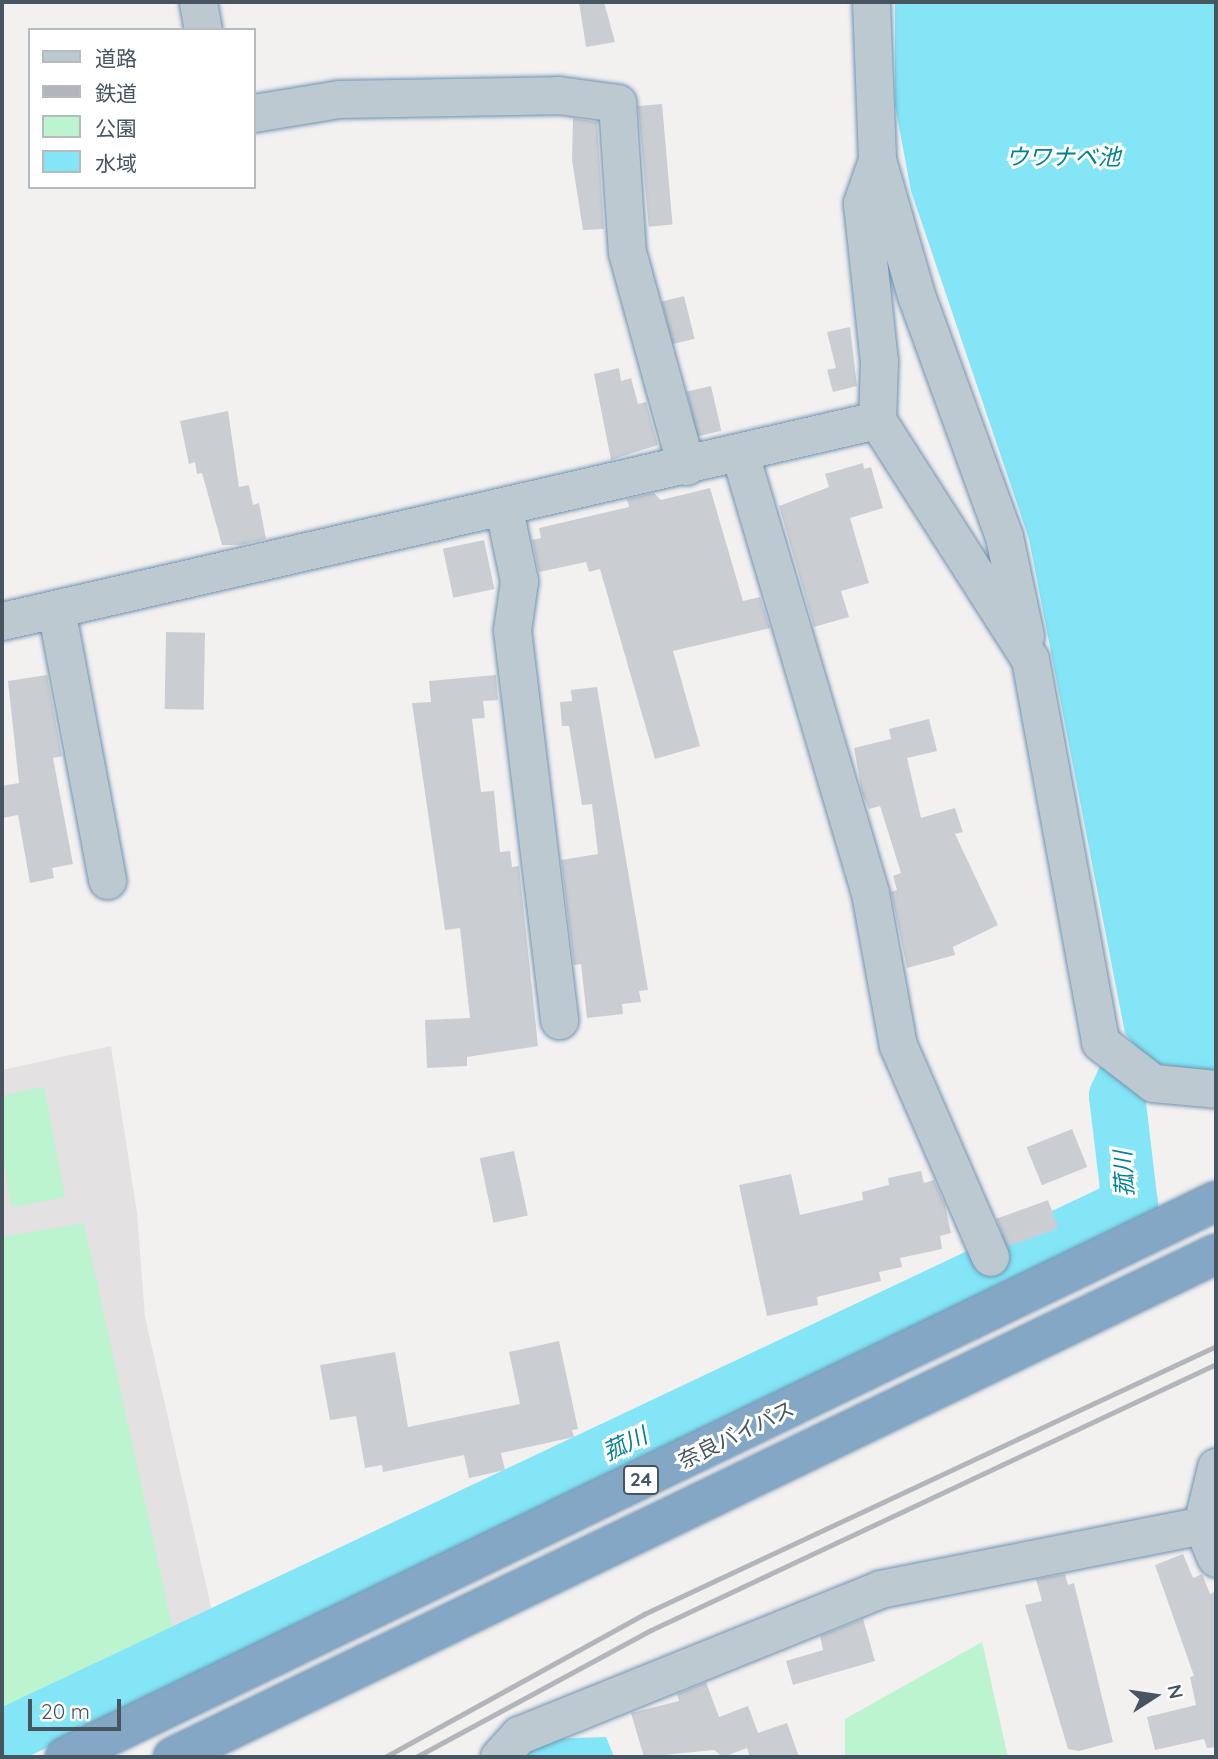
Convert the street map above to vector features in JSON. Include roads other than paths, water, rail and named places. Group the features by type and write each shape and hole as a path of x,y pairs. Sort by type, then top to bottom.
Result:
{"highway":[{"name":"奈良バイパス","path":"65,1757 1216,1201"},
{"name":"24","path":"173,1757 1216,1254"}],"street":[{"path":"198,2 203,28"},
{"path":"871,2 877,160 916,295 1004,537 1030,659 1100,1042 1153,1083 1216,1089"},
{"path":"256,113 339,99 558,95 617,103 627,252 686,466"},
{"path":"877,160 862,203 879,361 877,420 1030,659"},
{"path":"2,621 504,509 877,420"},
{"path":"740,454 870,893 898,1045 990,1257"},
{"path":"504,509 519,581 512,630 559,1020"},
{"path":"56,609 107,880"},
{"path":"1216,1466 1202,1525 1216,1558"},
{"path":"499,1757 519,1735 880,1589 1202,1525"}],"water":[{"name":"ウワナベ池","path":"895,2 1216,2 1216,1072 1150,1063 1125,1033 1029,539 911,191 895,105"},
{"path":"606,1737 614,1757 510,1757 542,1739"}],"waterway":[{"name":"菰川","path":"2,1738 1130,1205 1117,1096 1126,1077"}],"railway":[{"path":"385,1757 644,1614 1216,1346"},
{"path":"416,1757 651,1630 1216,1364"}]}
